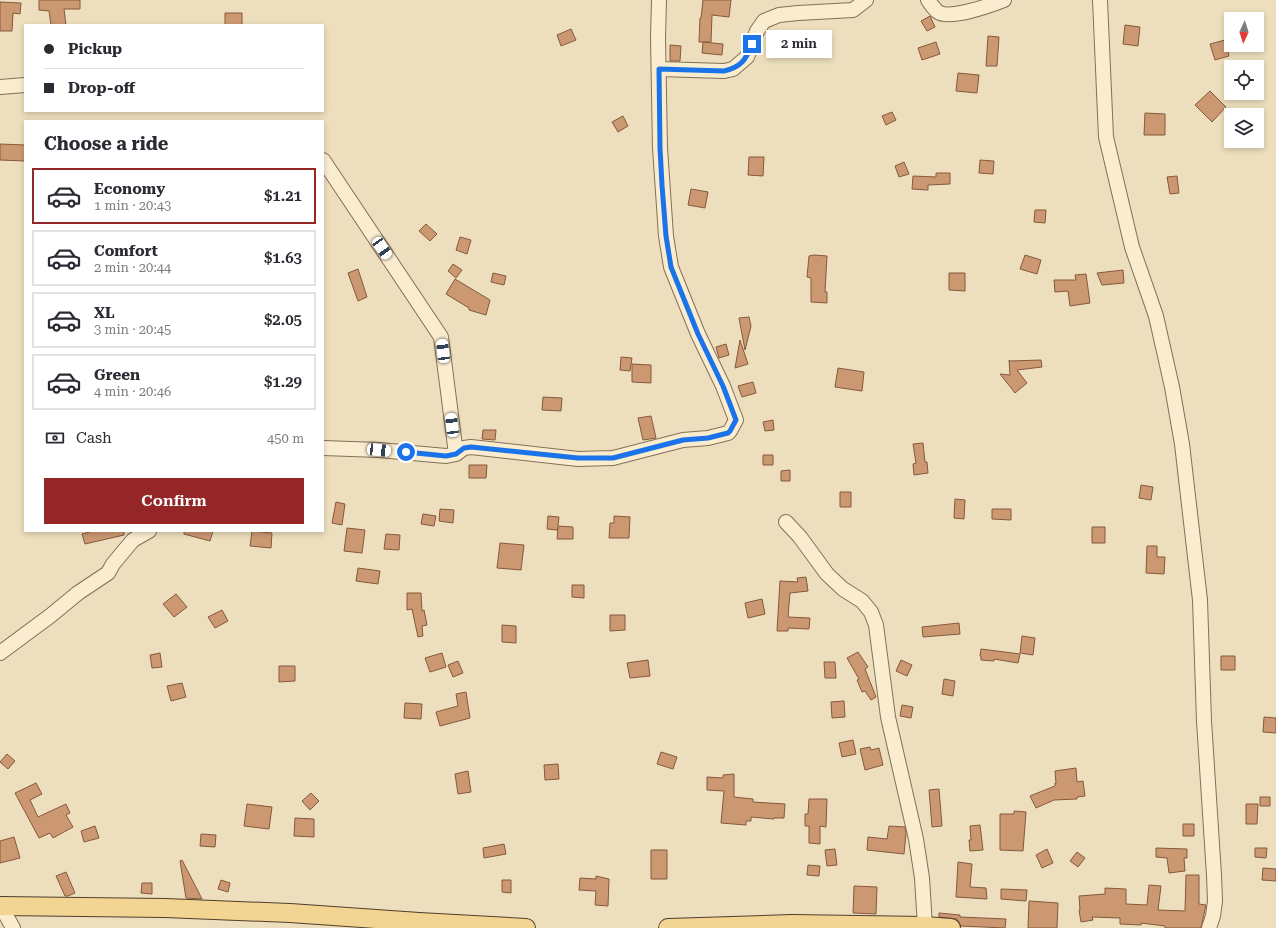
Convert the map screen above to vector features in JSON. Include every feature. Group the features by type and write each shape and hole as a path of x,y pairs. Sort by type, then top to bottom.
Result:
{"main road":[{"path":"1,906 165,908 290,912 500,928 526,928"},
{"path":"668,928 792,924 925,926 951,928"}],"street":[{"path":"324,448 379,450 446,456 456,454 464,448 471,447 578,458 613,458 683,440 708,438 728,433 730,431 736,420 723,386 698,334 671,267 666,236 660,148 659,0"},
{"path":"659,69 724,71 734,69 747,57 757,31 764,21 779,15 853,10 866,0"},
{"path":"928,0 939,13 949,15 978,9 1004,0"},
{"path":"1100,0 1106,137 1132,247 1156,316 1166,358 1182,444 1200,600 1204,721 1215,901 1213,916 1209,928"},
{"path":"0,87 24,85"},
{"path":"324,162 441,337 456,454"},
{"path":"786,522 800,537 827,574 843,589 862,601 872,612 876,625 888,717 916,839 922,878 925,926"},
{"path":"0,653 78,593 108,573 113,564 133,540 147,532"},
{"path":"1,906 13,928"}],"building":[{"path":"39,0 80,0 80,9 64,9 66,24 51,24 49,11 39,10"},
{"path":"703,0 731,0 729,17 712,15 711,42 699,42 700,18"},
{"path":"0,2 21,3 20,14 13,13 12,31 0,31"},
{"path":"225,13 242,13 242,24 225,24"},
{"path":"930,16 935,27 927,31 921,21"},
{"path":"1125,25 1140,27 1138,46 1123,44"},
{"path":"571,29 576,40 561,46 557,35"},
{"path":"988,36 999,37 997,66 986,66"},
{"path":"1224,40 1224,52 1228,52 1229,56 1215,60 1210,44"},
{"path":"703,42 723,44 722,55 702,53"},
{"path":"936,42 940,54 922,60 918,48"},
{"path":"670,45 681,46 680,61 670,61"},
{"path":"958,73 979,75 977,93 956,91"},
{"path":"1210,91 1226,107 1212,122 1195,105"},
{"path":"892,112 896,120 886,125 882,116"},
{"path":"1145,113 1165,114 1165,135 1144,135"},
{"path":"623,116 628,126 618,132 612,122"},
{"path":"0,144 24,145 24,161 0,160"},
{"path":"749,157 764,157 763,176 748,175"},
{"path":"980,160 994,161 993,174 979,173"},
{"path":"904,162 909,174 899,177 895,166"},
{"path":"936,173 950,173 950,184 928,185 928,190 912,189 913,176 936,177"},
{"path":"1177,176 1179,193 1170,194 1167,177"},
{"path":"691,189 708,192 705,208 688,205"},
{"path":"1035,210 1046,210 1045,223 1034,222"},
{"path":"426,224 437,234 430,241 419,231"},
{"path":"460,237 471,240 467,254 456,250"},
{"path":"1025,255 1041,260 1037,274 1020,269"},
{"path":"809,256 827,256 825,292 827,292 827,303 811,302 811,278 807,277"},
{"path":"453,264 462,270 456,278 448,271"},
{"path":"358,269 367,297 358,301 348,273"},
{"path":"1123,270 1124,283 1102,285 1097,273"},
{"path":"493,273 506,276 504,285 491,282"},
{"path":"949,273 965,273 965,291 949,290"},
{"path":"1086,274 1090,303 1070,306 1068,291 1055,292 1054,280 1076,280 1075,275"},
{"path":"455,279 490,300 486,315 469,310 469,308 446,294"},
{"path":"749,317 751,326 745,350 739,318"},
{"path":"740,340 748,364 735,368"},
{"path":"726,344 729,355 719,358 716,347"},
{"path":"621,357 632,358 630,371 620,370"},
{"path":"1009,360 1041,360 1042,367 1017,370 1027,383 1015,393 1000,374 1010,375"},
{"path":"632,364 651,365 651,383 632,382"},
{"path":"838,368 864,372 862,391 835,387"},
{"path":"753,382 756,393 742,397 738,386"},
{"path":"543,397 562,398 561,411 542,410"},
{"path":"651,416 656,438 643,440 638,418"},
{"path":"773,420 774,430 765,431 763,422"},
{"path":"483,430 496,430 495,440 482,439"},
{"path":"923,443 928,473 914,475 913,464 916,463 913,444"},
{"path":"763,455 773,455 773,465 763,465"},
{"path":"469,465 487,465 486,478 469,478"},
{"path":"790,470 790,481 781,481 781,471"},
{"path":"1141,485 1153,487 1151,500 1139,498"},
{"path":"840,492 851,492 851,507 840,507"},
{"path":"955,499 965,500 964,519 954,518"},
{"path":"336,502 345,504 342,525 332,523"},
{"path":"440,509 454,510 453,523 439,521"},
{"path":"992,509 1011,509 1011,520 992,519"},
{"path":"423,514 436,516 434,526 421,524"},
{"path":"548,516 559,517 558,526 573,527 573,539 557,539 558,527 557,530 547,529"},
{"path":"614,516 630,517 629,538 609,538 610,523 614,523"},
{"path":"1092,527 1105,527 1105,543 1092,543"},
{"path":"347,528 365,530 362,553 344,551"},
{"path":"89,532 124,532 124,535 85,544 82,534"},
{"path":"184,532 213,532 210,541 184,534"},
{"path":"252,532 272,533 271,548 250,546"},
{"path":"386,534 400,535 399,550 384,549"},
{"path":"500,543 524,545 521,570 497,568"},
{"path":"1147,546 1157,546 1157,557 1165,557 1164,574 1146,573"},
{"path":"358,568 380,571 378,584 356,581"},
{"path":"806,577 808,591 790,593 788,617 810,618 809,629 788,628 788,631 777,631 780,581 798,582 797,578"},
{"path":"572,585 584,585 584,598 572,597"},
{"path":"407,593 421,593 422,611 424,610 427,625 422,626 423,636 418,637 412,609 407,610"},
{"path":"176,594 187,607 174,617 163,604"},
{"path":"762,599 765,614 748,618 745,603"},
{"path":"222,610 228,621 215,628 208,617"},
{"path":"610,615 625,615 625,630 610,631"},
{"path":"959,623 960,634 923,637 922,627"},
{"path":"502,625 516,626 516,643 502,642"},
{"path":"1022,636 1035,638 1033,655 1020,653"},
{"path":"981,649 1020,654 1018,663 994,659 994,661 981,660"},
{"path":"858,652 868,667 865,669 876,697 871,700 865,691 862,692 857,680 859,679 847,658"},
{"path":"160,653 162,667 152,668 150,655"},
{"path":"442,653 446,667 430,672 425,658"},
{"path":"1221,656 1235,656 1235,670 1221,670"},
{"path":"648,660 650,676 630,678 627,663"},
{"path":"901,660 912,665 907,676 896,671"},
{"path":"458,661 463,673 453,677 448,665"},
{"path":"824,662 835,662 836,678 825,678"},
{"path":"279,666 295,666 295,681 279,682"},
{"path":"944,679 955,681 953,696 942,694"},
{"path":"182,683 186,697 171,701 167,686"},
{"path":"466,692 470,718 440,726 436,712 458,706 456,694"},
{"path":"844,701 845,717 832,718 831,702"},
{"path":"405,703 422,704 421,719 404,718"},
{"path":"902,705 913,707 911,718 900,716"},
{"path":"1264,717 1276,718 1276,733 1263,732"},
{"path":"853,740 856,754 842,757 839,743"},
{"path":"870,747 871,750 879,748 883,765 865,770 860,749"},
{"path":"661,752 677,757 673,769 657,764"},
{"path":"7,754 15,761 8,769 0,762"},
{"path":"558,764 559,779 545,780 544,765"},
{"path":"1076,768 1077,782 1083,781 1085,796 1077,797 1077,799 1054,800 1036,808 1030,796 1055,786 1055,771"},
{"path":"468,771 471,792 458,794 455,774"},
{"path":"734,774 734,797 753,799 753,802 785,804 784,818 774,819 751,817 751,821 746,821 746,825 721,823 724,791 707,790 707,777 723,778 723,775"},
{"path":"36,783 42,794 30,800 38,817 66,804 70,813 66,815 73,827 53,838 50,833 39,838 15,793"},
{"path":"939,789 942,826 932,827 929,790"},
{"path":"311,793 319,801 310,810 302,801"},
{"path":"1260,797 1270,797 1270,806 1260,806"},
{"path":"809,799 827,799 826,827 820,826 820,844 809,843 809,826 805,826 805,814 808,814"},
{"path":"247,804 272,807 269,829 244,826"},
{"path":"1246,804 1258,804 1257,824 1246,824"},
{"path":"1014,811 1026,812 1023,851 1000,850 1000,814 1014,814"},
{"path":"295,818 314,819 314,837 294,836"},
{"path":"1183,824 1194,824 1194,836 1183,836"},
{"path":"980,825 983,850 970,851 970,826"},
{"path":"95,826 99,838 84,842 81,831"},
{"path":"889,826 905,827 906,833 904,854 867,850 868,837 887,839"},
{"path":"201,834 216,835 215,847 200,846"},
{"path":"14,837 20,858 0,863 0,841"},
{"path":"504,844 506,854 484,858 483,848"},
{"path":"1156,848 1187,849 1187,858 1184,858 1185,871 1169,873 1167,858 1156,857"},
{"path":"1255,848 1267,848 1266,858 1255,857"},
{"path":"835,849 837,865 827,866 825,850"},
{"path":"1047,849 1053,863 1042,868 1036,855"},
{"path":"651,850 667,850 667,879 651,879"},
{"path":"1077,852 1085,858 1078,867 1070,861"},
{"path":"182,860 202,899 186,898 180,861"},
{"path":"958,862 972,864 970,887 986,888 987,899 956,897"},
{"path":"808,865 820,866 819,876 807,875"},
{"path":"1263,868 1276,869 1276,881 1262,880"},
{"path":"66,872 75,893 68,896 65,896 56,876"},
{"path":"1186,875 1199,875 1199,904 1206,905 1201,928 1165,928 1165,926 1141,923 1141,925 1120,924 1120,918 1092,917 1093,920 1081,922 1079,896 1105,894 1105,888 1126,889 1126,904 1147,905 1149,885 1161,886 1158,910 1185,911"},
{"path":"596,876 609,879 608,906 595,905 596,891 579,890 580,878 596,879"},
{"path":"221,880 230,883 228,892 218,889"},
{"path":"502,880 511,880 511,893 502,892"},
{"path":"142,883 152,883 152,894 141,893"},
{"path":"854,886 877,887 876,914 853,913"},
{"path":"1001,889 1027,890 1026,901 1001,899"},
{"path":"1029,901 1058,903 1057,928 1028,928"},
{"path":"939,913 960,915 960,917 1006,919 1005,928 961,926 957,919 939,917"}],"route":[{"path":"406,452 446,456 456,454 464,448 482,447 549,456 596,459 613,458 683,440 708,438 728,433 730,431 736,420 723,386 698,334 671,267 666,236 662,185 659,69 724,71 734,69 747,57 752,44"}]}
